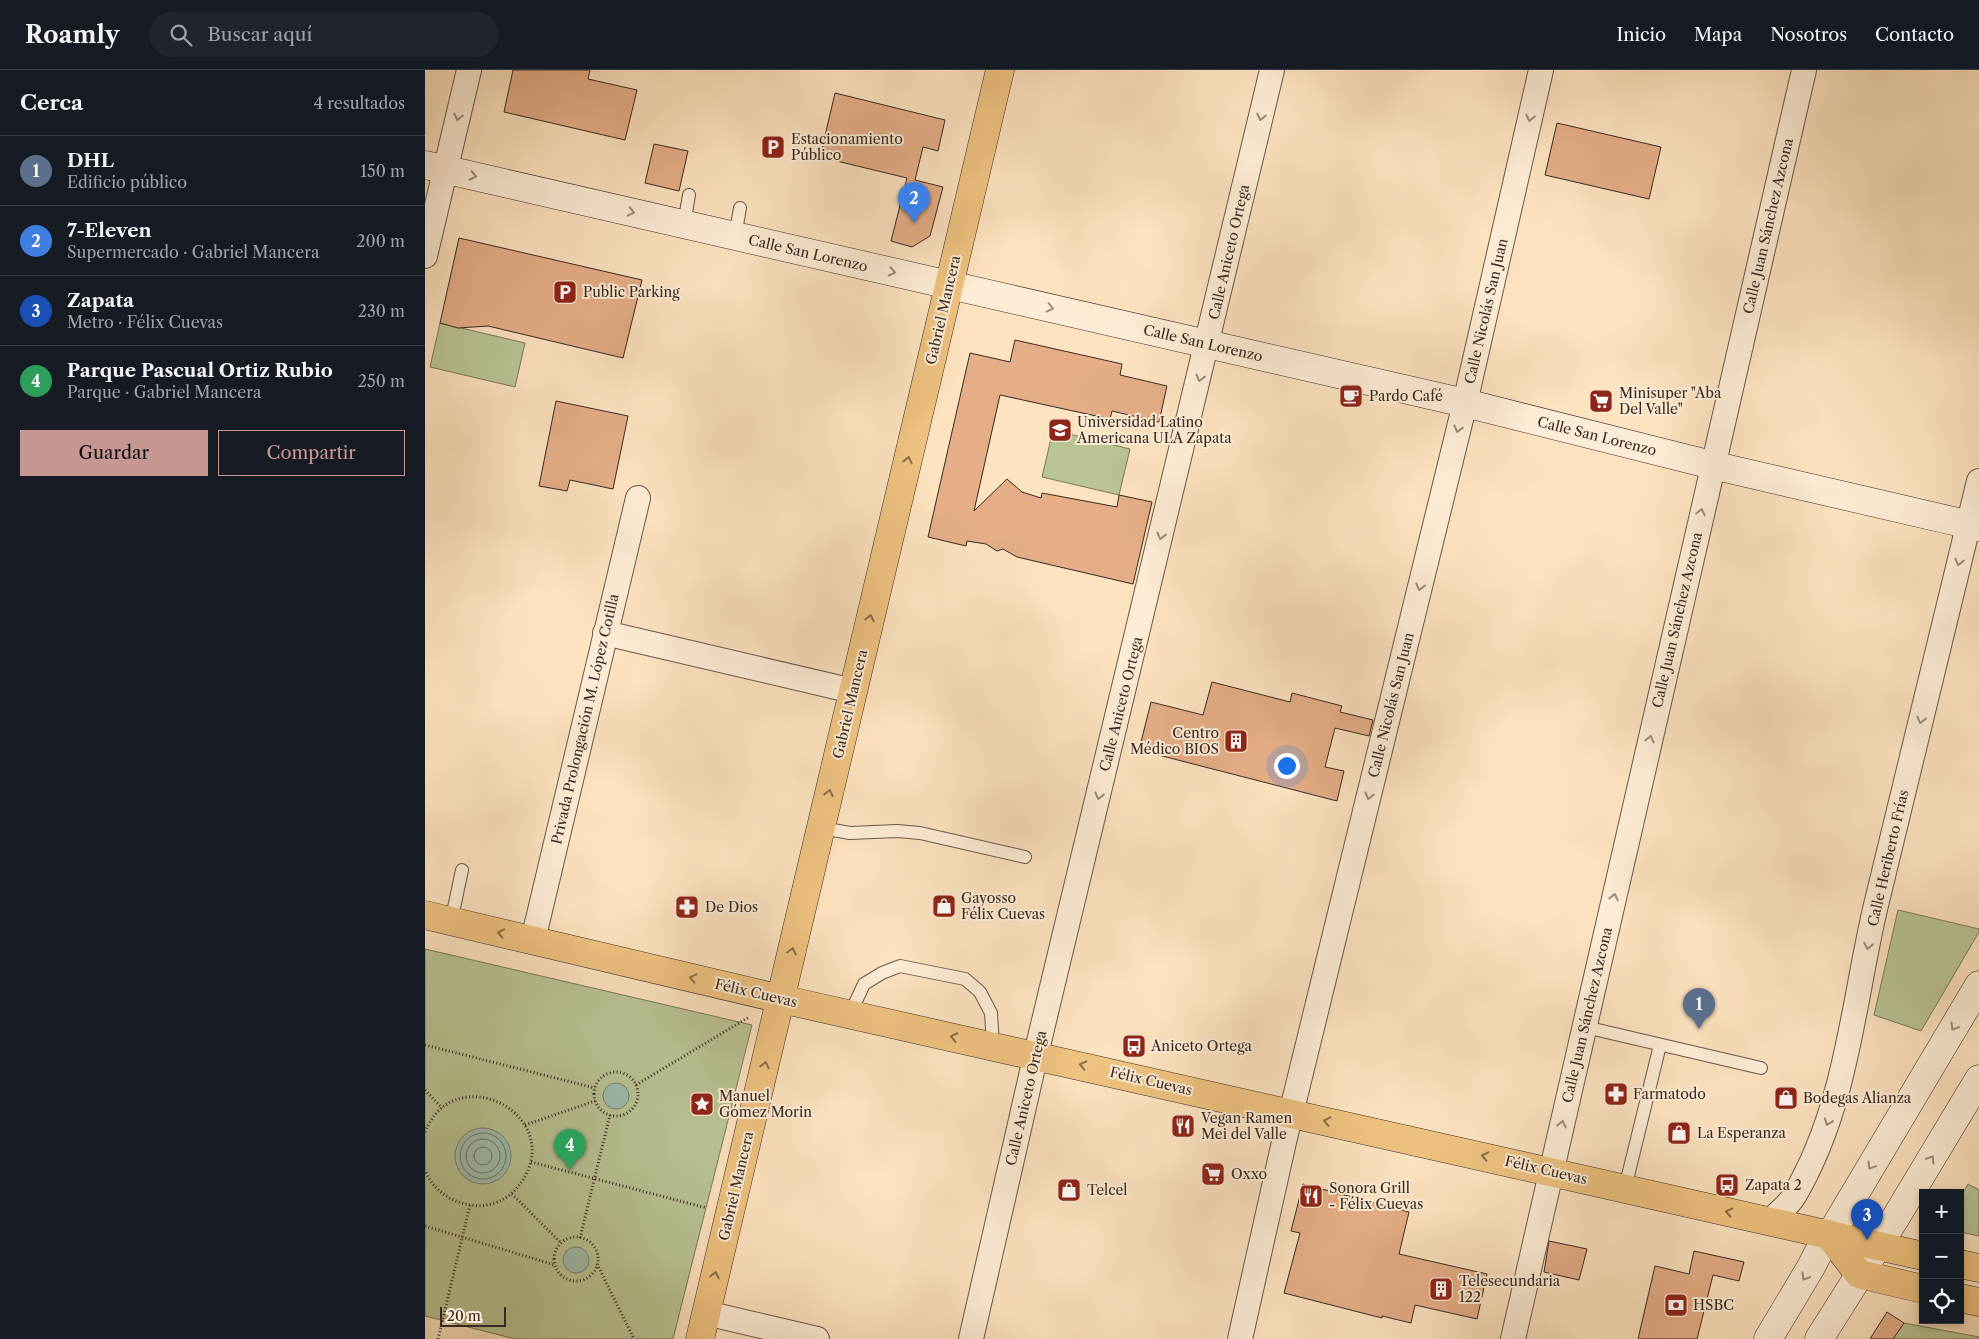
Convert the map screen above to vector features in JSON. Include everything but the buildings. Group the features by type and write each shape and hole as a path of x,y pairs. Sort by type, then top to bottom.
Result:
{"main road":[{"name":"Gabriel Mancera","path":"700,1339 1000,70"},
{"name":"Félix Cuevas","path":"438,918 781,999 1036,1054 1919,1255"},
{"path":"1828,1234 1856,1279 1919,1288"},
{"path":"1964,1265 1979,1268"},
{"path":"1964,1299 1979,1302"}],"street":[{"path":"425,256 435,168 469,70"},
{"name":"Calle Aniceto Ortega","path":"971,1339 1036,1054 1208,344 1272,70"},
{"name":"Calle Nicolás San Juan","path":"1240,1339 1292,1113 1465,403 1541,70"},
{"name":"Calle Juan Sánchez Azcona","path":"1513,1339 1804,70"},
{"name":"Calle San Lorenzo","path":"435,168 1465,403 1712,465 1974,526"},
{"name":"Calle Heriberto Frías","path":"1770,1221 1793,1197 1817,1149 1831,1113 1846,1058 1875,912 1974,526 1979,481"},
{"name":"Privada Prolongación M. López Cotilla","path":"533,940 638,498"},
{"path":"605,633 853,691"},
{"path":"1768,1339 1811,1267 1828,1234 1835,1227 1979,985"},
{"path":"1819,1339 1979,1079"},
{"path":"706,1313 817,1339"}],"lane":[{"path":"683,224 689,195"},
{"path":"735,236 741,208"},
{"path":"821,828 850,833 897,831 920,833 1025,857"},
{"path":"438,918 462,870"},
{"path":"850,1014 864,984 882,973 900,966 965,979 981,992 991,1013 993,1045"},
{"path":"1585,1027 1761,1068"},
{"path":"1625,1188 1660,1044"},
{"path":"1856,1279 1919,1300"},
{"path":"1964,1311 1979,1314"}],"path":[{"path":"636,1085 749,1017"},
{"path":"425,1045 595,1088"},
{"path":"615,1072 627,1076 636,1085 637,1100 630,1112 617,1116 610,1115 603,1112 595,1101 595,1088 602,1077 615,1072"},
{"path":"425,1090 443,1108"},
{"path":"425,1132 433,1118 443,1108 459,1099 478,1096 497,1100 513,1110 525,1125 530,1136 531,1162 524,1179 512,1193 497,1202 481,1206 470,1205 448,1198 435,1187 425,1171"},
{"path":"525,1125 595,1101"},
{"path":"580,1238 593,1178 610,1115"},
{"path":"531,1162 730,1213"},
{"path":"512,1193 561,1243"},
{"path":"438,1339 470,1205"},
{"path":"425,1226 555,1265"},
{"path":"597,1264 590,1276 577,1281 563,1277 555,1265 555,1253 561,1243 573,1238 580,1238 592,1245 596,1250 597,1264 634,1339"}],"green space":[{"path":"440,323 525,343 515,387 430,367"},
{"path":"1053,430 1130,449 1119,495 1042,477"},
{"path":"1898,910 1979,929 1921,1031 1874,1015"},
{"path":"425,949 752,1025 673,1339 515,1339 425,1316"},
{"path":"1968,1184 1979,1190 1979,1236 1964,1233 1964,1191"},
{"path":"1904,1323 1979,1337 1979,1339 1893,1339"}],"water":[{"path":"616,1083 625,1087 629,1096 625,1105 616,1109 607,1105 603,1096 607,1087"},
{"path":"478,1128 488,1128 503,1136 509,1145 511,1156 509,1167 503,1176 488,1184 478,1184 467,1179 460,1172 455,1161 455,1151 460,1140 467,1133"},
{"path":"576,1247 585,1251 589,1260 585,1269 576,1273 567,1269 563,1260 567,1251"}],"place":[{"name":"Estacionamiento Público","path":"773,147"},
{"name":"7-Eleven","path":"914,223"},
{"name":"Public Parking","path":"565,292"},
{"name":"Pardo Café","path":"1351,396"},
{"name":"Minisuper \"Aba Del Valle\"","path":"1601,401"},
{"name":"Universidad Latino Americana ULA Zapata","path":"1060,430"},
{"name":"Centro Médico BIOS","path":"1236,741"},
{"name":"Gayosso Félix Cuevas","path":"944,906"},
{"name":"De Dios","path":"687,907"},
{"name":"DHL","path":"1699,1029"},
{"name":"Aniceto Ortega","path":"1134,1046"},
{"name":"Farmatodo","path":"1616,1094"},
{"name":"Bodegas Alianza","path":"1786,1098"},
{"name":"Manuel Gómez Morin","path":"702,1104"},
{"name":"Vegan Ramen Mei del Valle","path":"1183,1126"},
{"name":"La Esperanza","path":"1679,1133"},
{"name":"Parque Pascual Ortiz Rubio","path":"570,1170"},
{"name":"Oxxo","path":"1213,1174"},
{"name":"Zapata 2","path":"1727,1185"},
{"name":"Telcel","path":"1069,1190"},
{"name":"Sonora Grill - Félix Cuevas","path":"1311,1196"},
{"name":"Zapata","path":"1867,1240"},
{"name":"Telesecundaria 122","path":"1441,1289"},
{"name":"HSBC","path":"1676,1305"}]}
